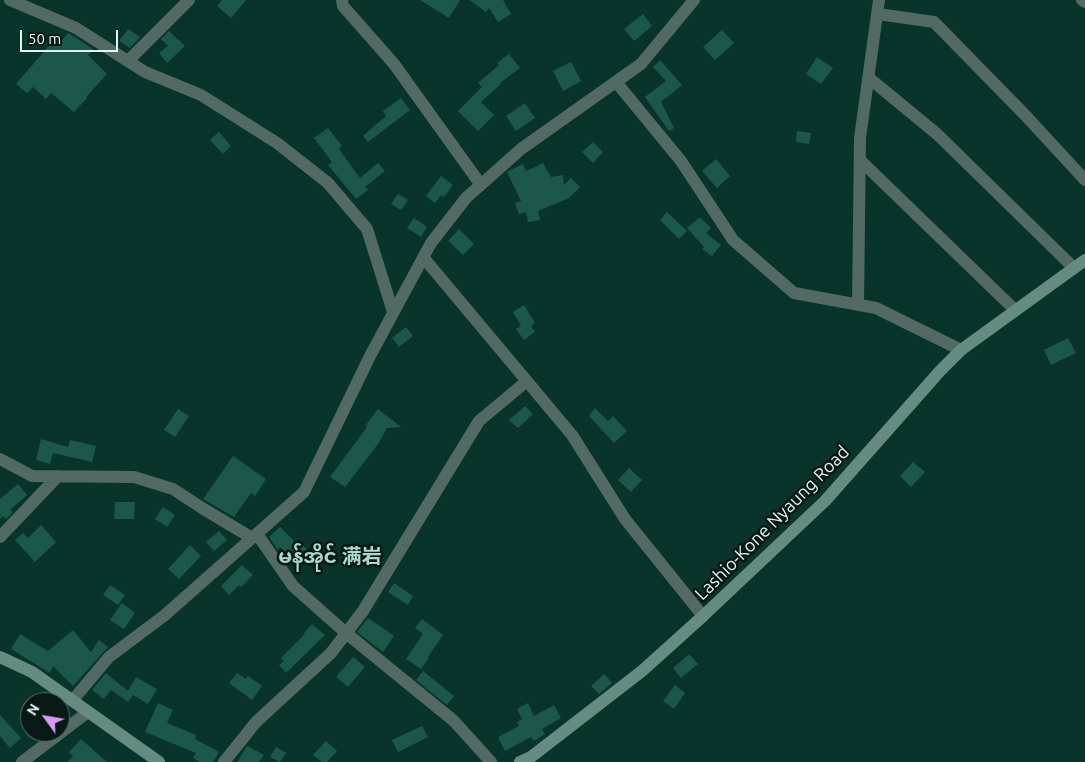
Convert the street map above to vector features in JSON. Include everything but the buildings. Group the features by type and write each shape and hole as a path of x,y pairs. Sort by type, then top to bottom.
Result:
{"main road":[{"name":"Lashio-Kone Nyaung Road","path":"520,762 531,757 642,671 704,616 825,501 940,371 961,350 1085,260"},
{"path":"0,657 32,672 159,762"}],"street":[{"path":"10,0 76,28 145,72 201,95 277,143 328,183 367,229 393,312"},
{"path":"128,61 189,0"},
{"path":"342,0 343,6 394,64 481,185"},
{"path":"72,701 109,657 165,614 304,492 370,356 431,243 466,198 521,149 641,64 694,0"},
{"path":"858,305 860,138 879,0"},
{"path":"878,14 934,22 1026,116 1085,180"},
{"path":"869,78 937,134 1074,268"},
{"path":"616,82 681,161 733,240 794,293 876,308 961,350"},
{"path":"860,160 1015,310"},
{"path":"424,257 572,435 625,519 704,616"},
{"path":"224,762 256,722 331,653 363,611 479,421 527,381"},
{"path":"0,459 32,476 134,477 173,489 202,508 255,536 293,586 346,634 454,721 491,762"},
{"path":"0,537 58,476"},
{"path":"22,762 88,712"}],"district":[{"name":"မန်အိုင် 满岩","path":"330,556"}]}
